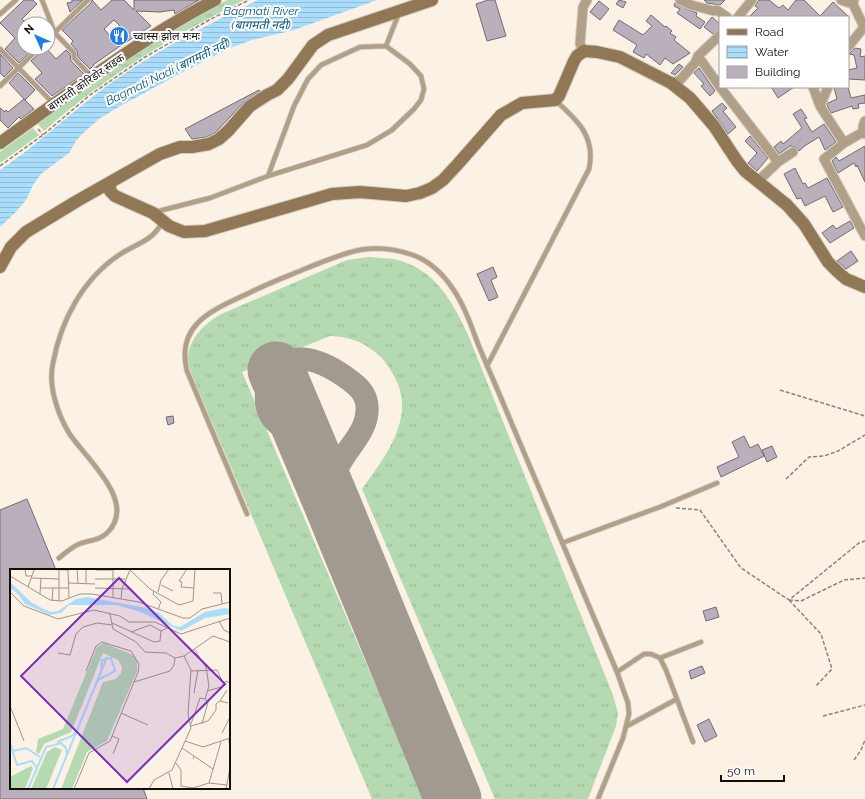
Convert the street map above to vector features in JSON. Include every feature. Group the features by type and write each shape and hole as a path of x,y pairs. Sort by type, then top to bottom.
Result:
{"main road":[{"name":"बागमती कोरिडोर सडक","path":"0,143 155,34 215,0"},
{"path":"0,267 11,247 26,232 160,154 180,147 192,147 208,144 219,139 250,106 278,90 313,45 328,35 432,0"},
{"path":"110,183 110,191 115,196 153,213 169,226 184,232 204,231 332,194 360,192 406,196 420,193 432,188 443,180 500,115 522,103 554,100 559,96 577,56 584,51 597,52 620,57 671,83 690,98 714,126 745,171 787,205 804,224 828,262 846,278 865,287"}],"street":[{"path":"584,51 580,44 583,7 587,0"},
{"path":"680,0 691,5 714,11 717,10 726,16"},
{"path":"739,16 752,0"},
{"path":"841,0 854,2 864,28 849,46"},
{"path":"671,83 680,80 695,63 698,56 719,36"},
{"path":"698,56 719,86"},
{"path":"721,88 778,162"},
{"path":"813,88 820,106 844,143"},
{"path":"820,106 828,88"},
{"path":"864,232 824,159 844,143 864,133 863,126 865,121"},
{"path":"758,181 778,162 793,152"}],"lane":[{"path":"0,14 16,0"},
{"path":"42,0 48,16"},
{"path":"56,32 88,0"},
{"path":"386,46 400,11"},
{"path":"56,34 74,53 74,58 92,77"},
{"path":"153,213 210,198 268,176 367,145 392,130 414,109 420,100 424,89 421,76 410,64 386,46 360,47 321,65 308,79 294,106 268,176"},
{"path":"0,49 18,69 55,104"},
{"path":"0,86 31,56"},
{"path":"487,366 589,169 592,158 590,145 584,130 574,118 554,100"},
{"path":"59,558 78,544 101,538 112,528 117,514 111,488 105,478 68,431 56,404 52,364 56,347 68,315 82,290 94,275 110,261 125,251 149,239 157,232 163,221"},
{"path":"247,514 187,371 184,358 187,339 192,330 210,312 267,285 347,252 367,249 389,249 414,256 436,270 453,289 464,308 487,366 617,672 628,703 629,714 627,726 598,799"},
{"path":"562,543 660,507 717,483"},
{"path":"660,658 701,642"},
{"path":"617,672 644,654 651,654 660,658 693,742"},
{"path":"627,726 677,699"}],"path":[{"path":"0,166 38,139 90,95 145,57 209,20 249,0"},
{"path":"780,390 865,416"},
{"path":"786,479 809,457 824,456 838,451 865,435"},
{"path":"660,507 700,510 741,568 789,600 821,634 832,669 816,686"},
{"path":"789,600 859,543 865,541"},
{"path":"789,600 801,601 844,580 865,578"},
{"path":"823,716 865,705"},
{"path":"854,760 861,750 865,740"}],"green space":[{"path":"227,0 244,0 165,43 115,75 67,111 44,131 38,124 89,85 155,41"},
{"path":"33,128 39,135 0,163 0,152"},
{"path":"369,257 394,259 421,270 441,288 449,299 469,337 613,695 618,713 616,726 588,799 495,799 362,489 389,449 396,435 402,406 400,391 390,369 382,358 370,348 352,339 330,336 242,372 424,799 372,799 191,373 188,359 189,350 192,343 203,327 219,315 347,260"}],"water":[{"name":"Bagmati River (बागमती नदी)","path":"258,0 377,0 294,30 252,40 230,48 115,109 99,119 81,135 69,153 41,174 33,185 26,200 0,227 0,170 26,151 100,91 137,65 217,20"}],"building":[{"path":"24,0 33,0 37,4 25,16 16,16 16,56 26,56 19,63 5,49 15,38 0,23"},
{"path":"72,0 83,0 70,12 67,3 72,2"},
{"path":"92,0 101,10 112,0 124,0 134,10 134,0 199,0 175,14 174,10 160,12 136,11 151,26 93,65 90,69 78,57 77,51 71,44 73,41 62,30 91,3","holes":["114,20 125,31 113,39 104,29"]},
{"path":"488,0 495,0 506,36 487,41 476,4"},
{"path":"619,0 626,2 623,8 616,4"},
{"path":"704,0 725,0 720,5 707,3"},
{"path":"759,0 769,0 779,8 783,5 788,10 796,0 804,0 820,16 750,16 758,8 755,6"},
{"path":"599,1 609,9 600,20 590,12"},
{"path":"833,2 848,16 820,16"},
{"path":"675,3 697,13 696,16 705,22 700,29 677,13 680,9 674,6"},
{"path":"651,15 672,31 670,33 676,37 674,40 690,53 673,64 665,58 660,65 646,54 644,58 633,52 637,45 613,30 619,20 643,35 652,26 646,21"},
{"path":"712,17 719,23 719,30 713,34 704,27"},
{"path":"855,48 861,49 860,57 865,56 865,80 849,79 849,70 857,68 854,55 849,54"},
{"path":"66,50 70,54 71,61 84,74 52,96 35,79 42,73 31,61 36,56 53,56 56,59"},
{"path":"0,54 13,68 4,77 0,73"},
{"path":"679,64 683,67 675,75 671,73"},
{"path":"699,68 715,91 710,96 701,86 704,84 694,73"},
{"path":"18,73 35,90 25,100 9,83"},
{"path":"772,88 793,88 778,98"},
{"path":"834,88 848,88 851,98 865,95 865,103 858,104 859,108 853,109 852,106 831,113 827,105 828,103 837,99"},
{"path":"259,90 260,91 245,101 215,133 207,137 192,139 185,129"},
{"path":"24,99 34,109 21,119 19,117 8,128 0,120 0,108 5,112 6,110 8,112"},
{"path":"722,103 727,108 723,111 736,127 728,134 712,111"},
{"path":"801,109 807,118 804,119 812,132 824,124 836,142 825,150 819,137 799,151 796,147 790,146 779,154 774,147 781,141 783,144 802,128 793,114"},
{"path":"750,136 768,158 757,171 748,163 757,153 745,141"},
{"path":"865,146 865,182 857,165 856,167 854,163 838,173 832,161 836,157 839,161"},
{"path":"795,168 803,184 805,183 808,188 827,178 843,207 833,212 825,196 805,206 801,198 797,199 784,174"},
{"path":"850,221 854,228 830,243 822,233 833,225 836,229"},
{"path":"851,251 858,261 846,269 837,261"},
{"path":"493,267 497,277 491,280 498,297 489,301 477,274"},
{"path":"173,416 174,423 168,425 166,417"},
{"path":"744,436 750,448 758,444 764,456 721,477 717,467 739,457 732,442"},
{"path":"772,446 777,457 767,462 762,450"},
{"path":"27,499 56,569 10,569 10,789 143,789 147,799 0,799 0,510"},
{"path":"716,607 719,617 706,621 703,611"},
{"path":"702,666 705,673 691,679 689,671"},
{"path":"709,719 717,736 705,742 697,725"}],"taxiway":[{"path":"313,460 297,439 273,419 269,412 267,403 268,385 276,370 284,363 293,360 303,359 324,365 344,376 356,385 365,396 367,406 365,423 358,437 337,469 332,503"},
{"path":"450,792 453,799"}],"runway":[{"path":"276,370 453,799"}],"place":[{"name":"च्वास्स झोल मःमः","path":"119,36"}],"water label":[{"name":"Bagmati Nadi (बागमती नदी)","path":"168,72"}]}
